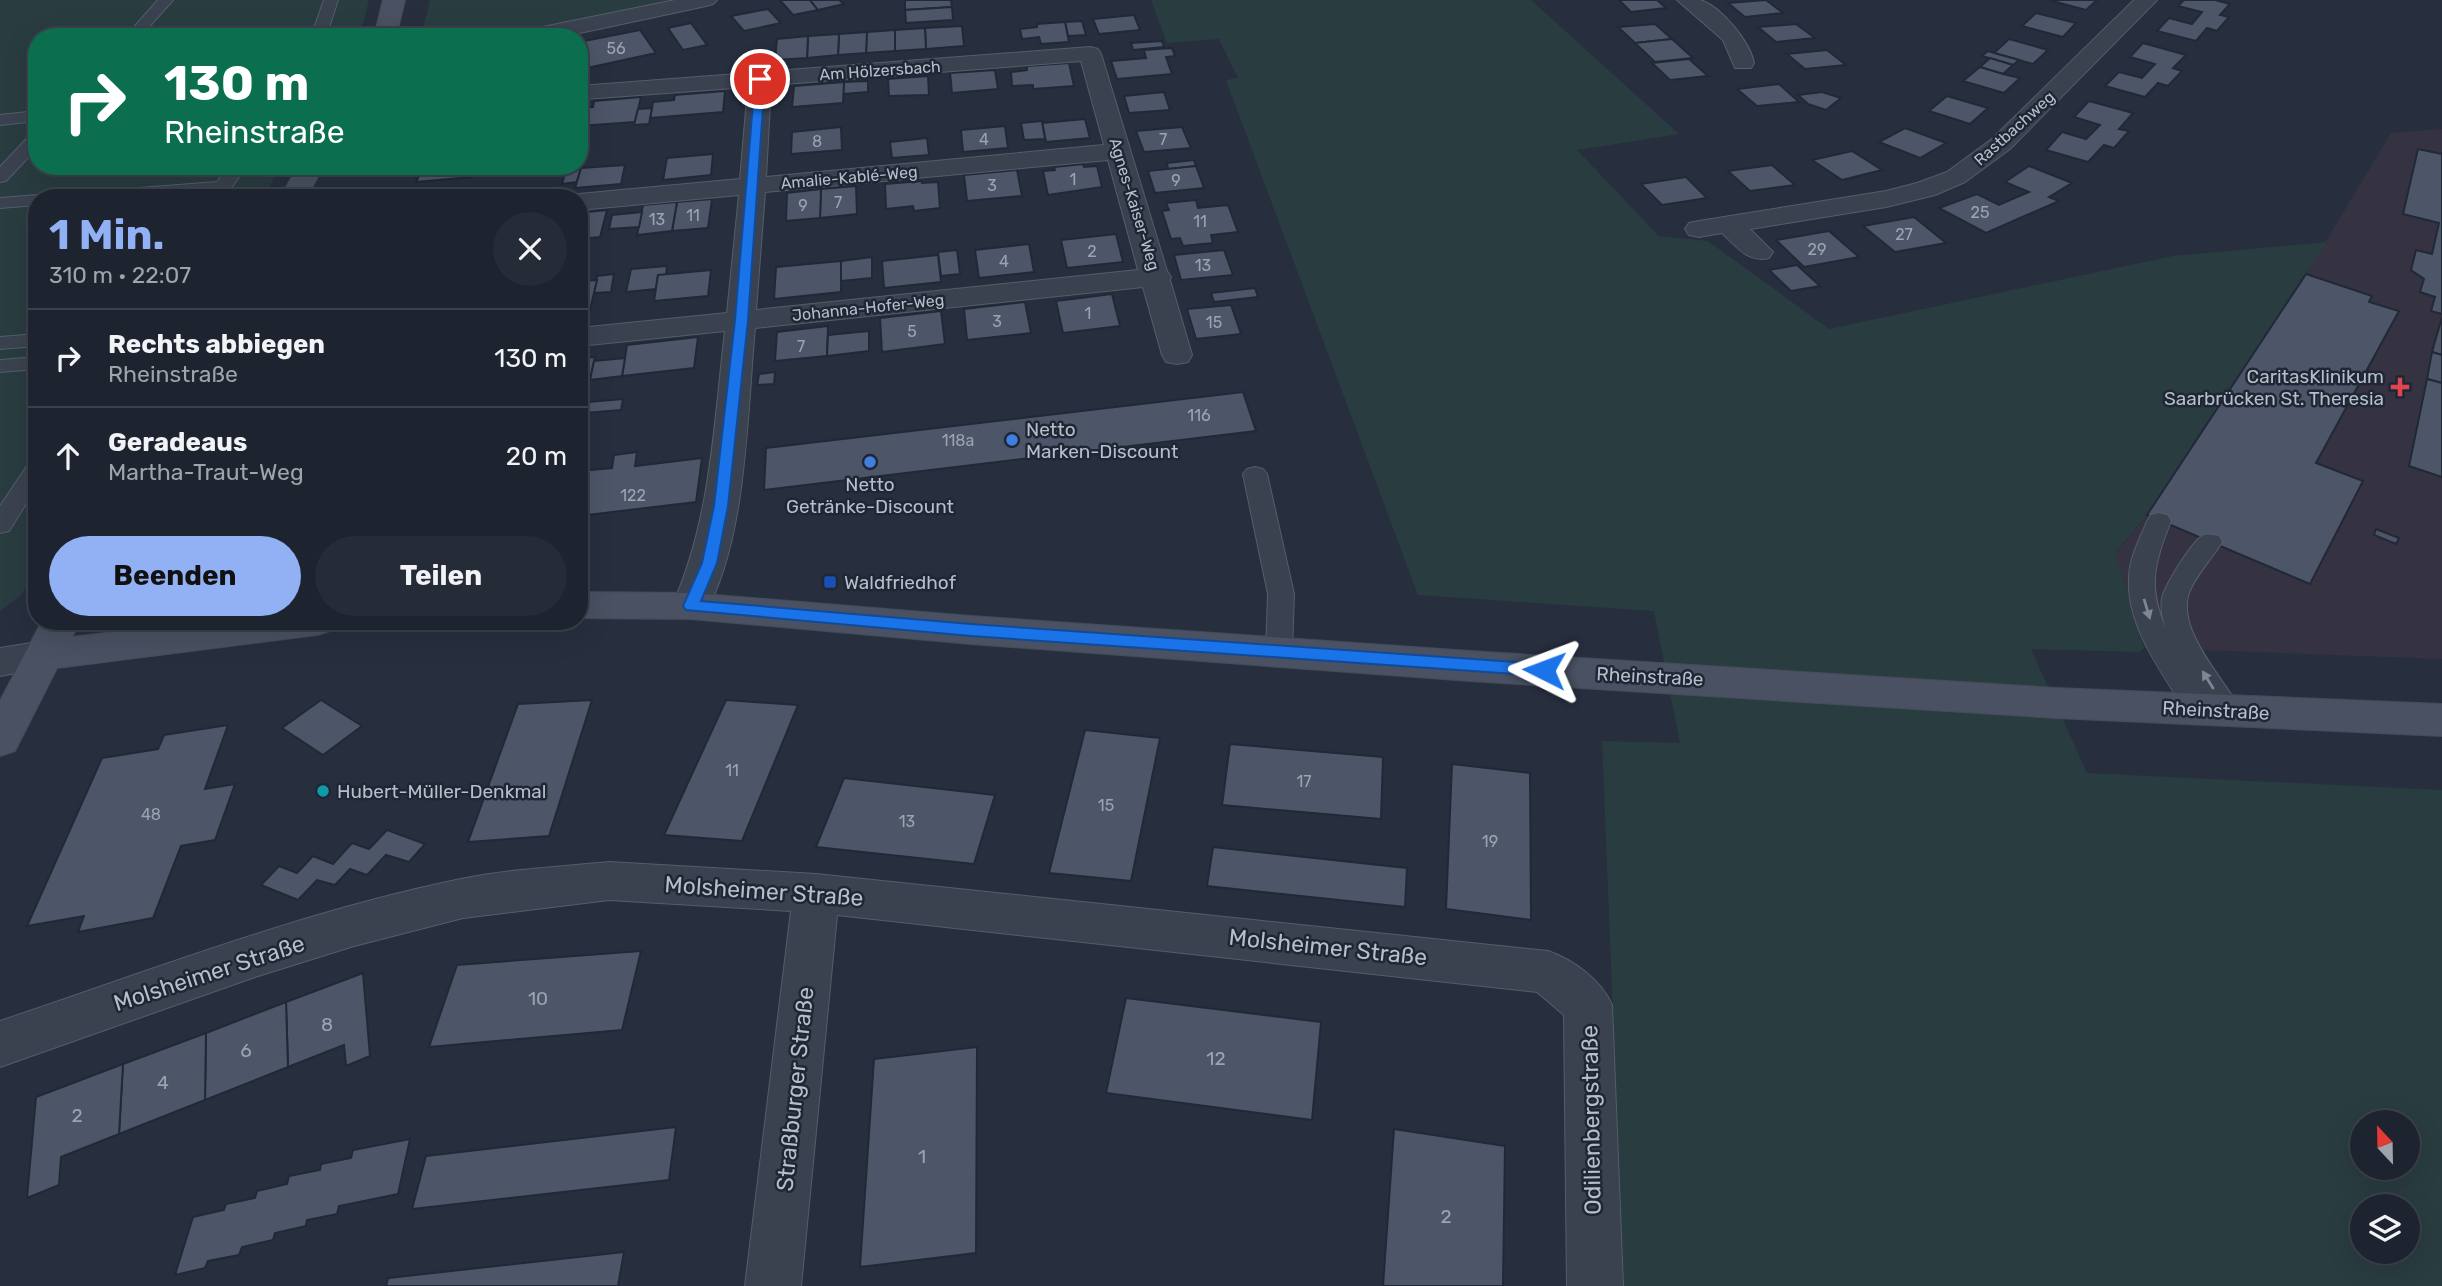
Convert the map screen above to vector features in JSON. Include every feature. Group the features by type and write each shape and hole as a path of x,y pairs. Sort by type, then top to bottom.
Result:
{"street":[{"path":"387,28 394,0"},
{"path":"571,28 706,0"},
{"path":"1688,0 1734,38 1742,54 1743,63"},
{"name":"Rastbachweg","path":"1699,229 1886,199 1926,189 1956,177 2001,144 2146,0"},
{"name":"Am Hölzersbach","path":"588,92 1090,54"},
{"name":"Agnes-Kaiser-Weg","path":"1090,54 1157,276 1177,355"},
{"path":"691,606 710,563 721,506 741,320 760,79"},
{"name":"Amalie-Kablé-Weg","path":"588,201 1118,151"},
{"path":"1729,225 1759,252"},
{"name":"Johanna-Hofer-Weg","path":"588,336 1157,276"},
{"name":"Rheinstraße","path":"588,605 691,606 971,630 1470,666 2056,703 2442,720"},
{"path":"0,662 53,638 177,630"},
{"path":"0,740 53,638"},
{"name":"Molsheimer Straße","path":"0,1044 255,956 463,898 609,881 816,893 1548,972"},
{"name":"Straßburger Straße","path":"774,1286 816,893"},
{"name":"Odilienbergstraße","path":"1548,972 1588,1005 1595,1286"}],"lane":[{"path":"140,28 166,0"},
{"path":"321,28 331,0"},
{"path":"0,120 28,117"},
{"path":"0,177 28,147"},
{"path":"0,203 28,201"},
{"path":"0,343 28,341"},
{"path":"0,366 28,364"},
{"path":"1255,474 1281,594 1279,652"},
{"path":"0,524 28,482"},
{"path":"2159,521 2140,580 2153,628 2167,659 2213,710"},
{"path":"2210,542 2175,595 2174,610 2213,710"},
{"path":"2143,566 2157,562 2172,564 2189,573"}],"shaded area":[{"name":"CaritasKlinikum Saarbrücken St. Theresia","path":"2442,129 2442,659 2144,648 2116,553 2147,515 2309,584 2363,481 2316,463 2398,311 2369,302 2372,295 2306,274 2391,133"}],"green space":[{"path":"0,0 369,0 360,28 28,28 28,175 276,175 268,189 28,189 28,584 20,596 0,611"},
{"path":"430,0 682,0 546,28 423,28"},
{"path":"1151,0 1531,0 1679,134 1577,150 1659,236 1708,241 1829,329 2173,256 2327,242 2147,515 2116,552 2144,648 2139,652 2031,649 2087,773 2442,790 2442,1286 1624,1286 1602,741 1680,743 1654,611 1418,595 1226,80 1238,78 1219,39 1167,43"}],"building":[{"path":"780,0 810,0 818,10 793,15"},
{"path":"810,0 839,0 844,4 818,10"},
{"path":"905,0 951,0 952,7 905,10"},
{"path":"1619,0 1657,0 1666,8 1631,12"},
{"path":"1766,0 1783,13 1745,17 1728,3"},
{"path":"2097,0 2086,10 2052,1"},
{"path":"2184,0 2215,0 2230,4 2220,15 2229,17 2217,31 2207,28 2196,41 2157,31 2169,18 2192,24 2202,12 2178,6"},
{"path":"952,7 953,20 906,23 905,10"},
{"path":"768,9 781,23 744,31 731,16"},
{"path":"2036,13 2076,23 2063,37 2022,26"},
{"path":"1134,15 1140,30 1099,34 1093,19"},
{"path":"1082,21 1086,35 1068,36 1065,22"},
{"path":"1065,22 1069,42 1041,44 1039,37 1022,39 1020,29 1037,27 1037,24"},
{"path":"691,23 707,45 683,50 668,28"},
{"path":"1655,24 1672,39 1635,43 1618,27"},
{"path":"1796,24 1815,38 1776,42 1758,27"},
{"path":"962,26 964,46 926,49 925,28"},
{"path":"925,28 926,49 895,51 895,30"},
{"path":"640,30 656,53 588,68 588,40"},
{"path":"895,30 895,51 866,53 867,32"},
{"path":"867,32 866,53 838,55 839,34"},
{"path":"839,34 838,55 807,58 808,36"},
{"path":"808,36 807,58 775,60 777,39"},
{"path":"1672,39 1693,58 1655,62 1635,43"},
{"path":"2009,39 2048,50 2033,64 1994,53"},
{"path":"1162,41 1164,47 1133,50 1131,43"},
{"path":"2143,43 2186,55 2173,68 2182,71 2168,86 2158,83 2145,97 2105,86 2119,72 2142,78 2155,64 2130,57"},
{"path":"1172,48 1175,56 1166,57 1172,74 1117,79 1111,61 1146,58 1144,50"},
{"path":"1827,50 1846,65 1805,69 1787,54"},
{"path":"1988,51 2019,60 2013,65 1982,56"},
{"path":"1990,58 2013,65 2003,74 1980,67"},
{"path":"1689,59 1708,76 1670,80 1652,63"},
{"path":"1069,63 1074,86 1033,89 1033,85 1012,86 1011,72 1027,70 1027,66"},
{"path":"1980,67 2020,78 2004,93 1963,81"},
{"path":"995,70 998,89 952,93 950,73"},
{"path":"928,76 929,95 889,96 888,79"},
{"path":"868,81 868,92 843,94 844,82"},
{"path":"844,82 843,103 792,107 794,86"},
{"path":"1779,84 1799,102 1757,106 1737,89"},
{"path":"725,91 723,112 650,118 653,102 674,100 675,95"},
{"path":"1164,92 1170,110 1129,113 1124,96"},
{"path":"1822,92 1841,98 1826,110 1808,104 1798,95"},
{"path":"1947,96 1988,108 1970,124 1929,111"},
{"path":"641,97 635,122 588,125 588,107 593,107 594,101"},
{"path":"2089,101 2133,113 2119,129 2129,131 2114,148 2104,145 2088,162 2046,150 2062,132 2086,139 2100,125 2074,117"},
{"path":"652,108 649,124 634,125 638,109"},
{"path":"1085,119 1090,138 1046,142 1042,123"},
{"path":"1042,121 1045,139 1024,140 1021,123"},
{"path":"1005,126 1008,148 963,152 961,130"},
{"path":"841,127 842,150 791,154 792,132"},
{"path":"1182,127 1191,148 1144,152 1136,131"},
{"path":"1905,128 1946,143 1920,158 1879,142"},
{"path":"927,138 929,155 892,158 890,142"},
{"path":"2418,149 2442,154 2442,314 2431,311 2435,297 2420,292 2424,279 2411,270 2416,250 2432,254 2439,223 2403,214"},
{"path":"1852,151 1882,170 1842,180 1812,160"},
{"path":"713,154 711,175 663,180 667,158"},
{"path":"1194,160 1196,166 1168,169 1167,163"},
{"path":"1083,164 1084,167 1097,166 1102,187 1048,195 1043,171"},
{"path":"625,165 621,184 575,188 579,175 588,175 588,168"},
{"path":"1772,165 1795,185 1750,191 1728,171"},
{"path":"1196,166 1204,188 1155,193 1148,171"},
{"path":"2029,166 2072,183 2049,197 2059,201 1986,233 1939,208 1977,194 1999,205 2029,192 2005,182"},
{"path":"1017,170 1022,196 967,201 964,175"},
{"path":"419,175 472,175 471,177 416,182"},
{"path":"564,175 579,175 577,182 562,184"},
{"path":"1686,177 1707,198 1662,205 1641,184"},
{"path":"938,182 940,208 914,211 913,206 886,209 885,184"},
{"path":"856,186 857,214 820,218 821,189"},
{"path":"821,189 820,218 786,221 787,193"},
{"path":"712,199 708,228 672,231 677,202"},
{"path":"1196,200 1198,208 1228,205 1238,232 1211,235 1213,243 1183,246 1180,238 1171,239 1162,211 1169,210 1166,203"},
{"path":"677,202 672,231 637,235 643,205"},
{"path":"607,210 600,237 588,238 588,212"},
{"path":"642,212 639,227 609,229 612,215"},
{"path":"1914,217 1946,243 1895,252 1863,226"},
{"path":"1829,231 1859,257 1804,267 1776,240"},
{"path":"1116,234 1123,262 1067,268 1061,240"},
{"path":"1029,244 1034,272 979,278 975,250"},
{"path":"957,250 960,274 941,276 938,252"},
{"path":"1224,250 1233,275 1181,280 1174,255"},
{"path":"938,255 941,282 884,288 882,261"},
{"path":"872,257 872,278 841,281 841,261"},
{"path":"841,261 841,292 774,299 776,267"},
{"path":"1797,265 1820,286 1791,291 1769,270"},
{"path":"667,266 666,275 658,275 656,289 626,292 631,269"},
{"path":"711,270 708,296 654,301 658,275"},
{"path":"614,274 611,292 594,293 597,276"},
{"path":"2306,274 2372,296 2369,302 2399,311 2316,463 2363,481 2310,584 2147,515"},
{"path":"588,280 597,280 588,310"},
{"path":"1255,288 1258,297 1214,302 1211,293"},
{"path":"1112,294 1120,326 1063,333 1056,301"},
{"path":"1025,302 1031,333 967,340 964,309"},
{"path":"1231,305 1241,334 1196,339 1187,309"},
{"path":"941,311 945,344 882,352 880,318"},
{"path":"2442,317 2442,355 2432,352"},
{"path":"828,326 827,356 775,361 777,332"},
{"path":"869,331 869,351 827,356 828,335"},
{"path":"698,337 694,368 622,376 627,345"},
{"path":"2432,352 2442,355 2442,383 2427,379"},
{"path":"595,357 588,380 588,358"},
{"path":"625,358 622,376 590,380 594,361"},
{"path":"775,372 774,384 757,385 759,374"},
{"path":"2427,379 2442,383 2442,477 2409,466"},
{"path":"1243,392 1256,431 764,490 766,448"},
{"path":"623,399 621,410 588,413 588,402"},
{"path":"637,452 635,466 702,458 696,502 588,515 588,470 612,468 614,455"},
{"path":"2376,529 2399,538 2396,544 2374,535"},
{"path":"321,700 362,726 323,755 282,728"},
{"path":"592,700 549,836 468,842 518,704"},
{"path":"726,700 798,705 742,841 664,835"},
{"path":"228,725 205,789 235,784 215,840 181,846 153,918 78,932 84,916 27,926 102,758 158,749 164,735"},
{"path":"1085,730 1160,738 1131,881 1049,873"},
{"path":"1230,744 1383,757 1381,819 1222,805"},
{"path":"1452,764 1530,773 1531,920 1446,909"},
{"path":"844,778 995,795 974,864 816,847"},
{"path":"387,830 425,844 409,862 386,855 367,875 350,869 335,885 317,880 298,900 261,885 279,866 297,873 313,856 333,864 352,843 369,849"},
{"path":"1213,847 1407,868 1405,907 1207,886"},
{"path":"641,951 622,1030 429,1047 457,965"},
{"path":"363,973 370,1056 346,1066 344,1045 288,1067 286,1002"},
{"path":"1126,998 1321,1022 1312,1120 1106,1093"},
{"path":"286,1002 288,1067 205,1100 206,1033"},
{"path":"206,1033 205,1100 119,1134 123,1064"},
{"path":"977,1047 976,1253 860,1267 874,1059"},
{"path":"123,1064 119,1134 61,1157 59,1185 27,1198 36,1097"},
{"path":"676,1127 669,1180 412,1209 426,1156"},
{"path":"1394,1129 1505,1146 1503,1286 1383,1286"},
{"path":"410,1139 398,1194 339,1206 337,1214 307,1220 306,1226 275,1233 273,1240 242,1247 239,1255 208,1261 205,1268 175,1275 193,1217 224,1210 226,1204 255,1198 257,1191 287,1184 289,1176 320,1170 321,1164 351,1158 353,1150"},
{"path":"624,1252 618,1286 386,1286 388,1278"}],"place":[{"name":"CaritasKlinikum Saarbrücken St. Theresia","path":"2400,387"},
{"name":"Netto Marken-Discount","path":"1012,440"},
{"name":"Netto Getränke-Discount","path":"870,462"},
{"name":"Waldfriedhof","path":"830,582"},
{"name":"Hubert-Müller-Denkmal","path":"323,791"}],"route":[{"path":"760,79 741,320 721,506 710,563 691,606 971,630 1544,670"}]}
